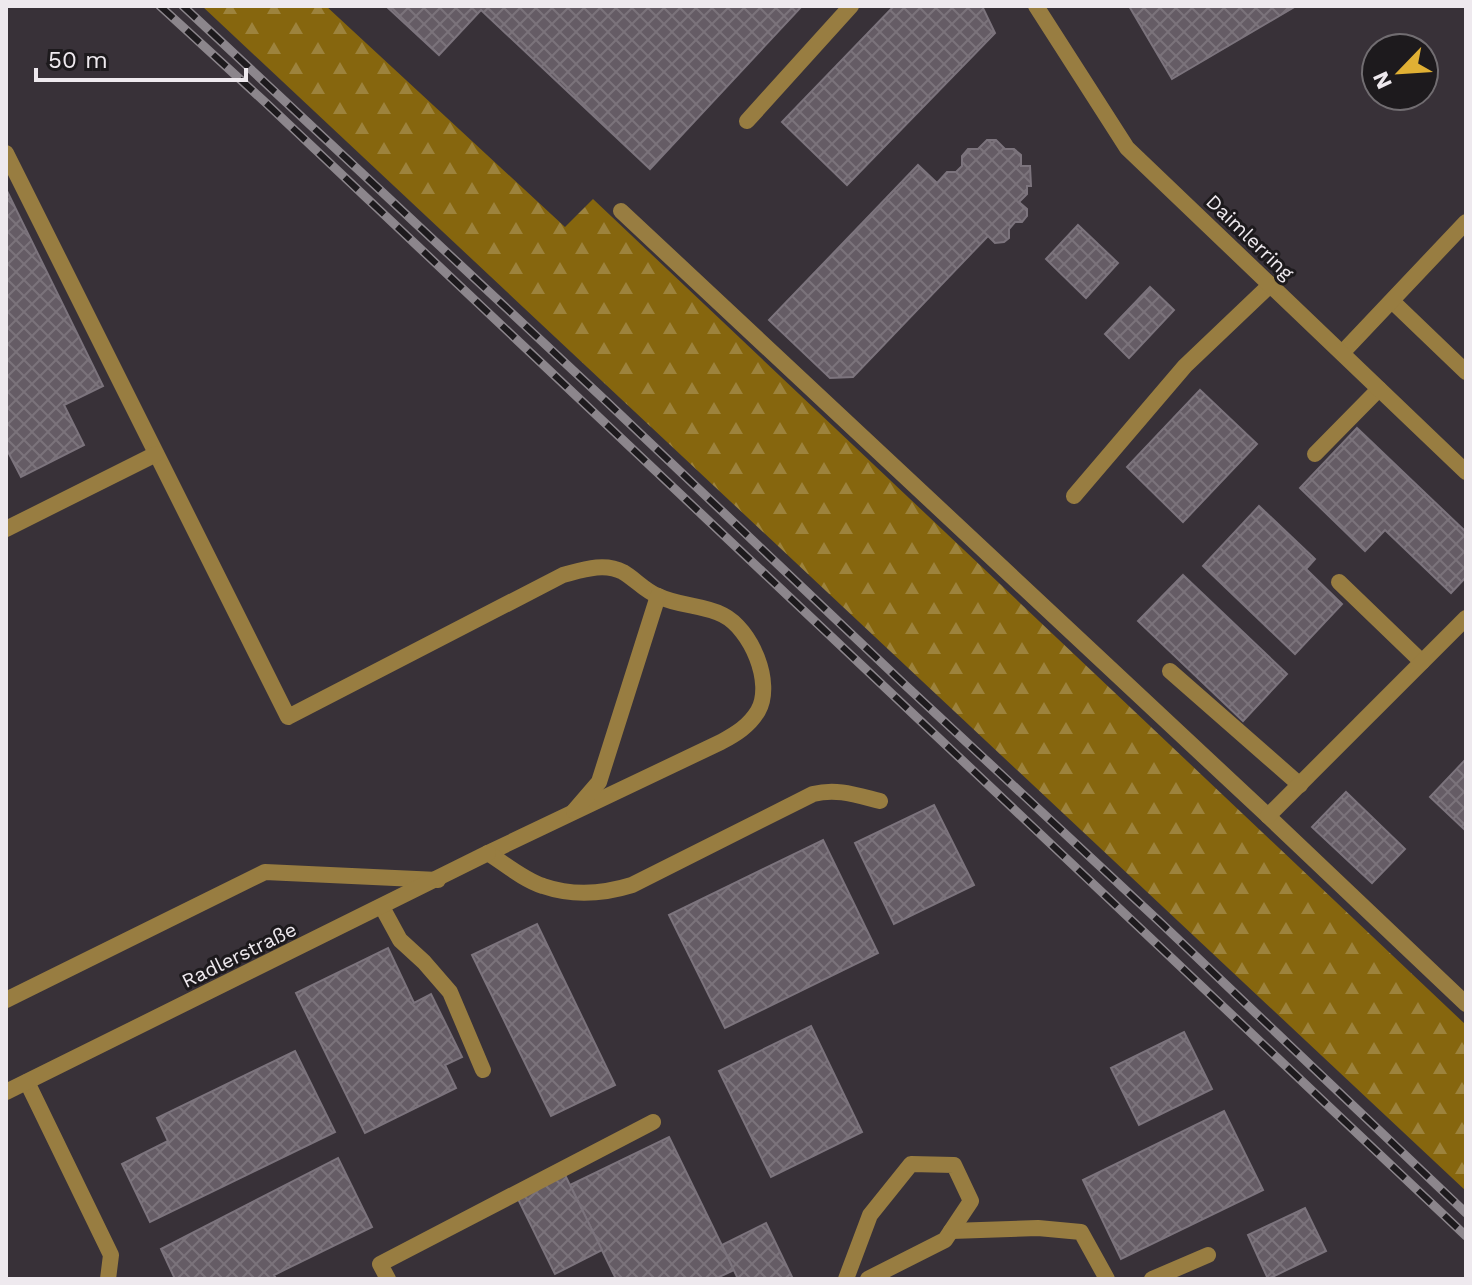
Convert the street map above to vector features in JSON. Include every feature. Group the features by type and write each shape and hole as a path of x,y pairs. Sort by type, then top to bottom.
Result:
{"street":[{"path":"747,121 851,6"},
{"name":"Daimlerring","path":"1036,6 1127,148 1466,472"},
{"path":"6,153 156,454 6,529"},
{"path":"621,211 1466,1004"},
{"path":"1342,353 1466,222"},
{"path":"1074,496 1185,366 1270,285"},
{"path":"1392,301 1466,372"},
{"path":"1315,454 1379,389"},
{"name":"Radlerstraße","path":"6,1092 488,853 721,742 743,730 759,710 764,687 759,661 748,639 724,616 658,596 620,570 598,567 563,575 288,717 156,454"},
{"path":"1339,582 1422,662"},
{"path":"570,815 599,782 658,596"},
{"path":"1268,816 1466,618"},
{"path":"1170,671 1300,785"},
{"path":"488,853 541,886 569,892 613,891 632,885 813,794 838,791 880,801"},
{"path":"6,1000 265,872 438,880"},
{"path":"382,907 400,940 450,992 483,1070"},
{"path":"27,1082 111,1255 108,1279"},
{"path":"388,1279 380,1264 653,1122"},
{"path":"846,1279 870,1215 911,1164 954,1165 971,1201 945,1240 868,1279"},
{"path":"951,1231 1038,1228 1081,1232 1107,1279"},
{"path":"1152,1279 1208,1255"}],"green space":[{"path":"202,6 326,6 565,227 593,199 1466,1025 1466,1191"}],"building":[{"path":"386,6 802,6 650,169 481,10 439,55"},
{"path":"894,6 982,6 995,33 847,185 782,122"},
{"path":"1129,6 1296,6 1172,79"},
{"path":"987,140 996,140 1005,149 1014,149 1021,155 1021,166 1030,166 1031,186 1027,186 1027,194 1019,202 1027,209 1027,216 1022,222 1015,222 1009,229 1009,238 1004,242 995,243 988,236 853,377 830,378 769,320 918,165 937,183 947,172 956,172 962,166 962,156 968,149 978,149"},
{"path":"6,189 103,386 64,405 84,445 21,477 6,448"},
{"path":"1078,225 1118,263 1086,298 1046,259"},
{"path":"1150,287 1174,310 1129,358 1105,334"},
{"path":"1200,390 1257,444 1183,522 1127,467"},
{"path":"1357,428 1466,532 1466,577 1451,593 1385,530 1365,551 1300,488"},
{"path":"1259,506 1315,559 1306,569 1342,604 1295,654 1203,566"},
{"path":"1183,575 1287,674 1243,721 1138,621"},
{"path":"1466,759 1466,831 1430,797"},
{"path":"1346,792 1405,849 1372,883 1312,827"},
{"path":"934,805 974,885 894,924 855,843"},
{"path":"823,840 878,953 725,1028 669,915"},
{"path":"537,924 615,1085 551,1116 472,955"},
{"path":"388,948 414,1003 431,994 462,1057 445,1065 456,1088 365,1133 296,993"},
{"path":"811,1026 862,1132 771,1177 719,1071"},
{"path":"1184,1032 1212,1089 1139,1125 1111,1068"},
{"path":"295,1051 335,1132 150,1222 122,1164 168,1141 157,1118"},
{"path":"1224,1111 1263,1190 1121,1259 1083,1180"},
{"path":"669,1137 734,1270 715,1279 616,1279 570,1185"},
{"path":"338,1158 372,1227 274,1275 276,1279 175,1279 161,1249"},
{"path":"565,1175 602,1250 555,1274 518,1199"},
{"path":"1305,1208 1326,1251 1268,1279 1248,1235"},
{"path":"766,1223 793,1279 738,1279 722,1245"}],"railway":[{"path":"160,6 1466,1236"},
{"path":"183,6 1466,1213"}]}
